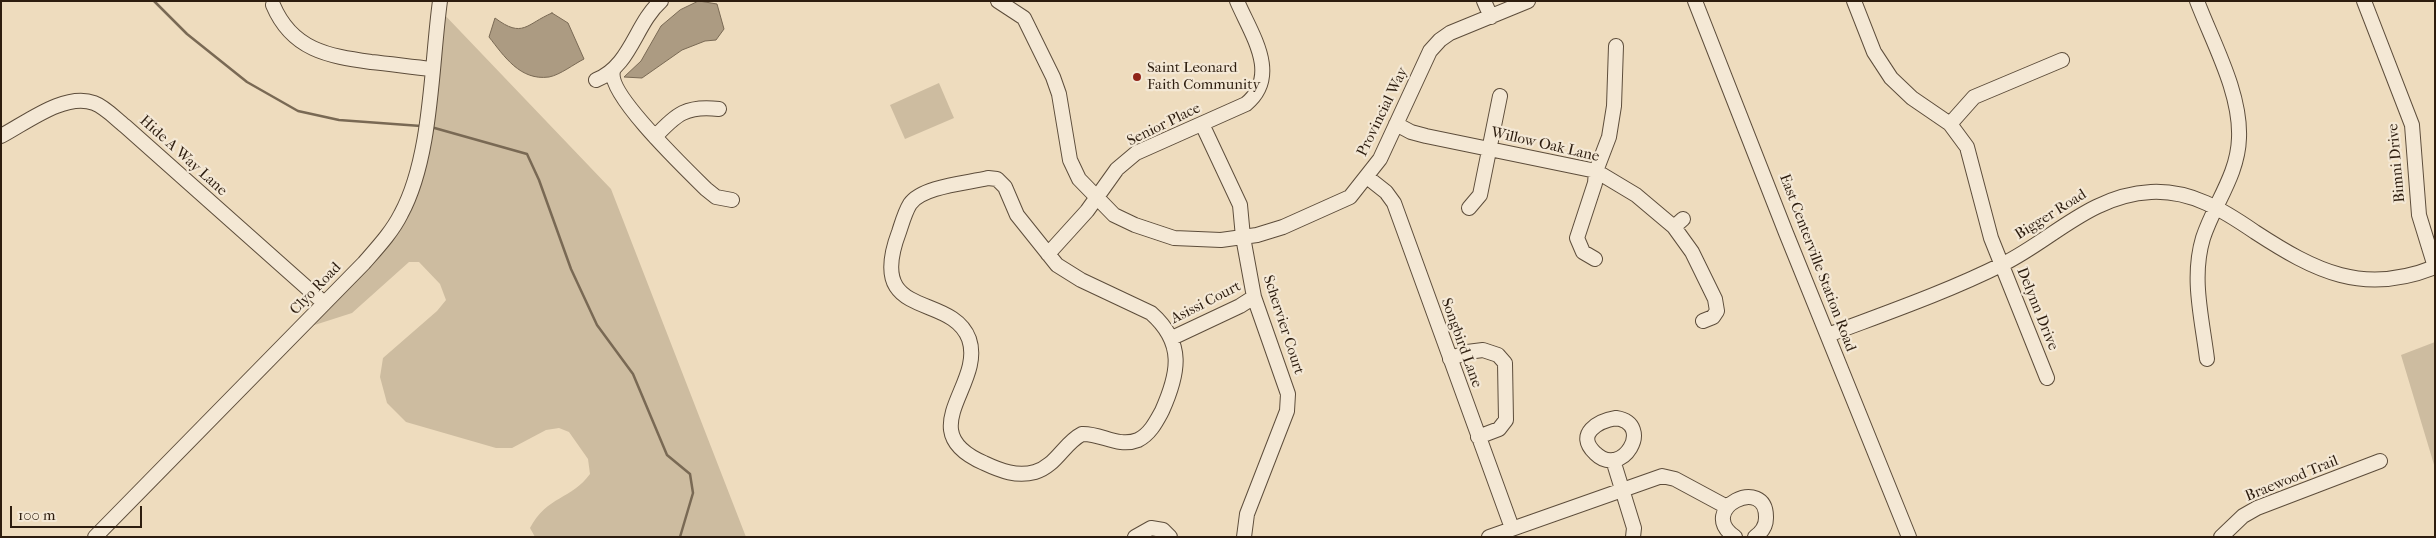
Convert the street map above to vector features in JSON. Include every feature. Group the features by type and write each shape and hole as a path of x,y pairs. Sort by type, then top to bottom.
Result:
{"street":[{"name":"Clyo Road","path":"95,537 364,262 393,228 411,193 417,174 440,1"},
{"path":"596,80 612,71 631,47 654,8 661,1"},
{"name":"Provincial Way","path":"998,1 1020,14 1029,25 1056,83 1070,160 1079,179 1095,197 1114,215 1128,222 1174,238 1221,240 1243,237 1283,227 1330,208 1350,196 1380,159 1430,51 1450,33 1528,1"},
{"name":"Senior Place","path":"1048,254 1086,211 1118,169 1136,153 1246,104 1255,97 1262,82 1264,72 1262,59 1237,1"},
{"path":"1484,1 1491,16"},
{"name":"East Centerville Station Road","path":"1695,1 1909,537"},
{"name":"Delynn Drive","path":"1854,1 1874,52 1891,78 1912,98 1950,124 1967,147 1985,220 2047,378"},
{"path":"2197,1 2232,89 2239,122 2239,138 2234,168 2215,207 2202,240 2197,267 2199,305 2206,358"},
{"name":"Bimni Drive","path":"2364,1 2412,125 2418,215 2435,267"},
{"path":"273,5 278,17 291,33 322,53 432,69"},
{"path":"1595,259 1583,252 1577,238 1595,183 1596,171 1609,136 1614,106 1616,46"},
{"path":"1950,124 1974,97 2062,60"},
{"path":"612,71 612,82 655,137 706,189 716,197 732,200"},
{"path":"1469,208 1480,195 1500,96"},
{"name":"Hide A Way Lane","path":"1,136 68,101 82,100 94,103 125,126 324,303"},
{"path":"655,137 676,116 684,111 702,107 719,109"},
{"name":"Schervier Court","path":"1202,124 1240,205 1243,237 1254,297 1286,385 1288,404 1247,514 1244,537"},
{"name":"Willow Oak Lane","path":"1396,124 1411,132 1426,136 1596,171 1636,195 1679,223 1714,299 1717,311 1712,317 1703,322"},
{"name":"Songbird Lane","path":"1367,177 1386,192 1394,203 1512,528"},
{"path":"988,178 997,179 1005,187 1017,215 1048,254 1066,272 1152,313 1172,338 1176,370 1172,387 1157,421 1139,439 1122,443 1089,434 1082,434 1052,464 1035,472 1024,474 1003,472 969,456 956,444 952,434 950,419 970,365 971,347 968,337 952,318 906,297 896,285 891,272 890,258 911,203 920,196 939,188 988,178"},
{"name":"Bigger Road","path":"1828,335 2002,265 2083,212 2118,198 2138,193 2165,192 2186,196 2215,207 2299,260 2330,272 2379,280 2417,274 2435,267"},
{"name":"Asissi Court","path":"1172,338 1240,306 1254,297"},
{"path":"1450,359 1467,352 1483,350 1498,355 1505,363 1506,420 1499,429 1478,437"},
{"path":"1612,460 1634,528 1633,537"},
{"name":"Braewood Trail","path":"2222,537 2243,516 2257,508 2380,461"},
{"path":"1489,537 1655,477 1669,476 1727,507"},
{"path":"1736,537 1726,528 1724,521 1727,507 1736,499 1742,497 1748,497 1759,502 1766,513 1762,531 1755,537"},
{"path":"1135,537 1151,528 1163,530 1170,537"}],"shaded area":[{"path":"699,1 717,4 724,29 716,40 705,41 682,50 642,78 624,77 641,61 661,26 680,10"},
{"path":"439,9 611,189 746,537 535,537 530,528 537,518 552,503 583,482 590,474 588,459 569,432 559,428 546,430 512,448 496,448 406,422 387,403 380,377 383,358 437,311 446,300 440,284 419,262 409,262 352,313 299,330 364,263 411,193"},
{"path":"552,13 568,23 584,59 553,76 539,77 521,71 507,59 489,37 495,18 512,28 518,29 524,28"},
{"path":"939,83 954,118 905,139 890,105"},
{"path":"2435,342 2435,468 2401,355"}],"waterway":[{"path":"154,1 187,34 247,82 298,111 339,120 421,126"},
{"path":"431,127 527,154 539,180 571,269 597,325 633,374 667,455 690,474 693,493 680,537"}],"place":[{"name":"Saint Leonard Faith Community","path":"1137,77"}]}
